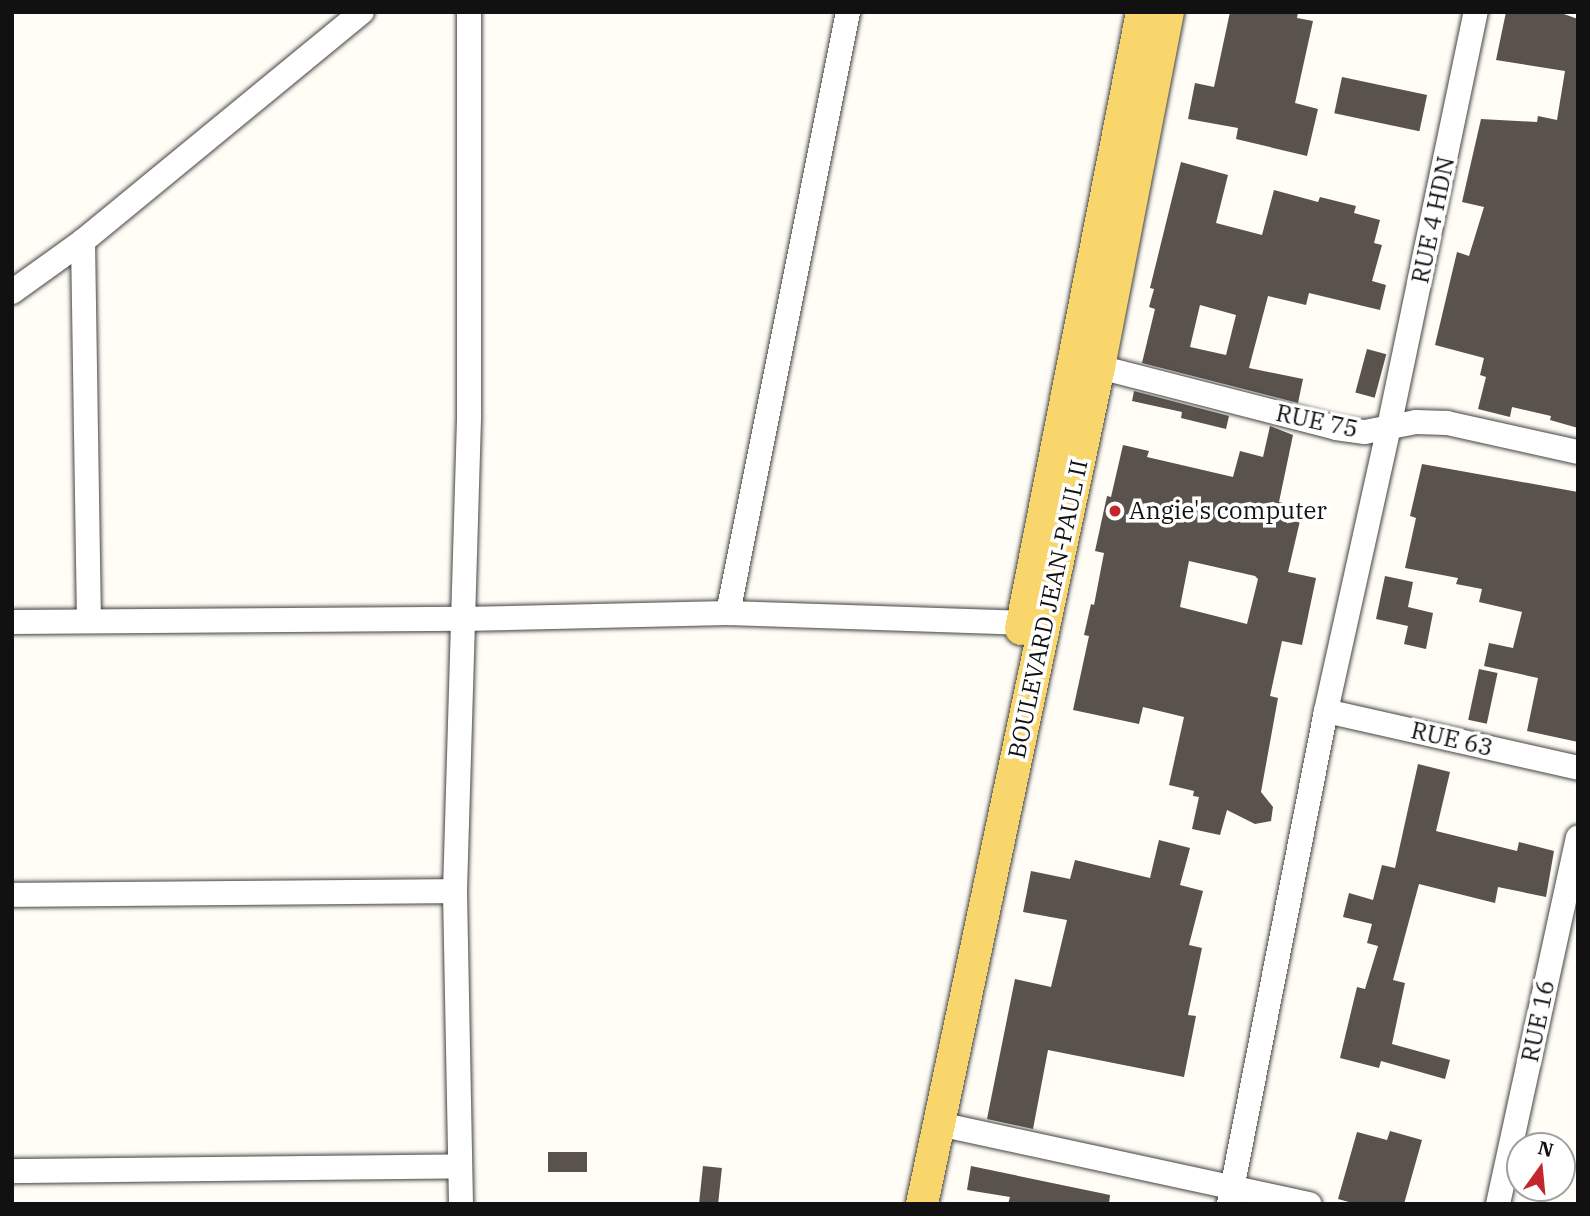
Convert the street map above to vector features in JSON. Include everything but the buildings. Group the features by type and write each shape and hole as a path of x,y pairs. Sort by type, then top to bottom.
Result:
{"main road":[{"name":"BOULEVARD JEAN-PAUL II","path":"901,1204 1022,623 1142,12"},
{"name":"BOULEVARD JEAN-PAUL II","path":"922,1204 1099,367 1168,12"}],"street":[{"path":"12,292 83,241 362,12"},
{"path":"460,1204 455,891 469,401 469,12"},
{"path":"729,613 848,12"},
{"name":"RUE 4 HDN","path":"1231,1196 1326,711 1476,12"},
{"path":"83,241 89,621"},
{"name":"RUE 75","path":"1099,367 1336,428 1365,432 1416,422 1447,424 1578,452"},
{"path":"12,622 463,619 729,613 1022,623"},
{"name":"RUE 63","path":"1326,711 1578,768"},
{"name":"RUE 16","path":"1498,1204 1578,838"},
{"path":"12,895 455,891"},
{"path":"939,1124 1231,1196 1309,1204"},
{"path":"12,1171 460,1166"}],"place":[{"name":"Angie's computer","path":"1115,511"}]}
